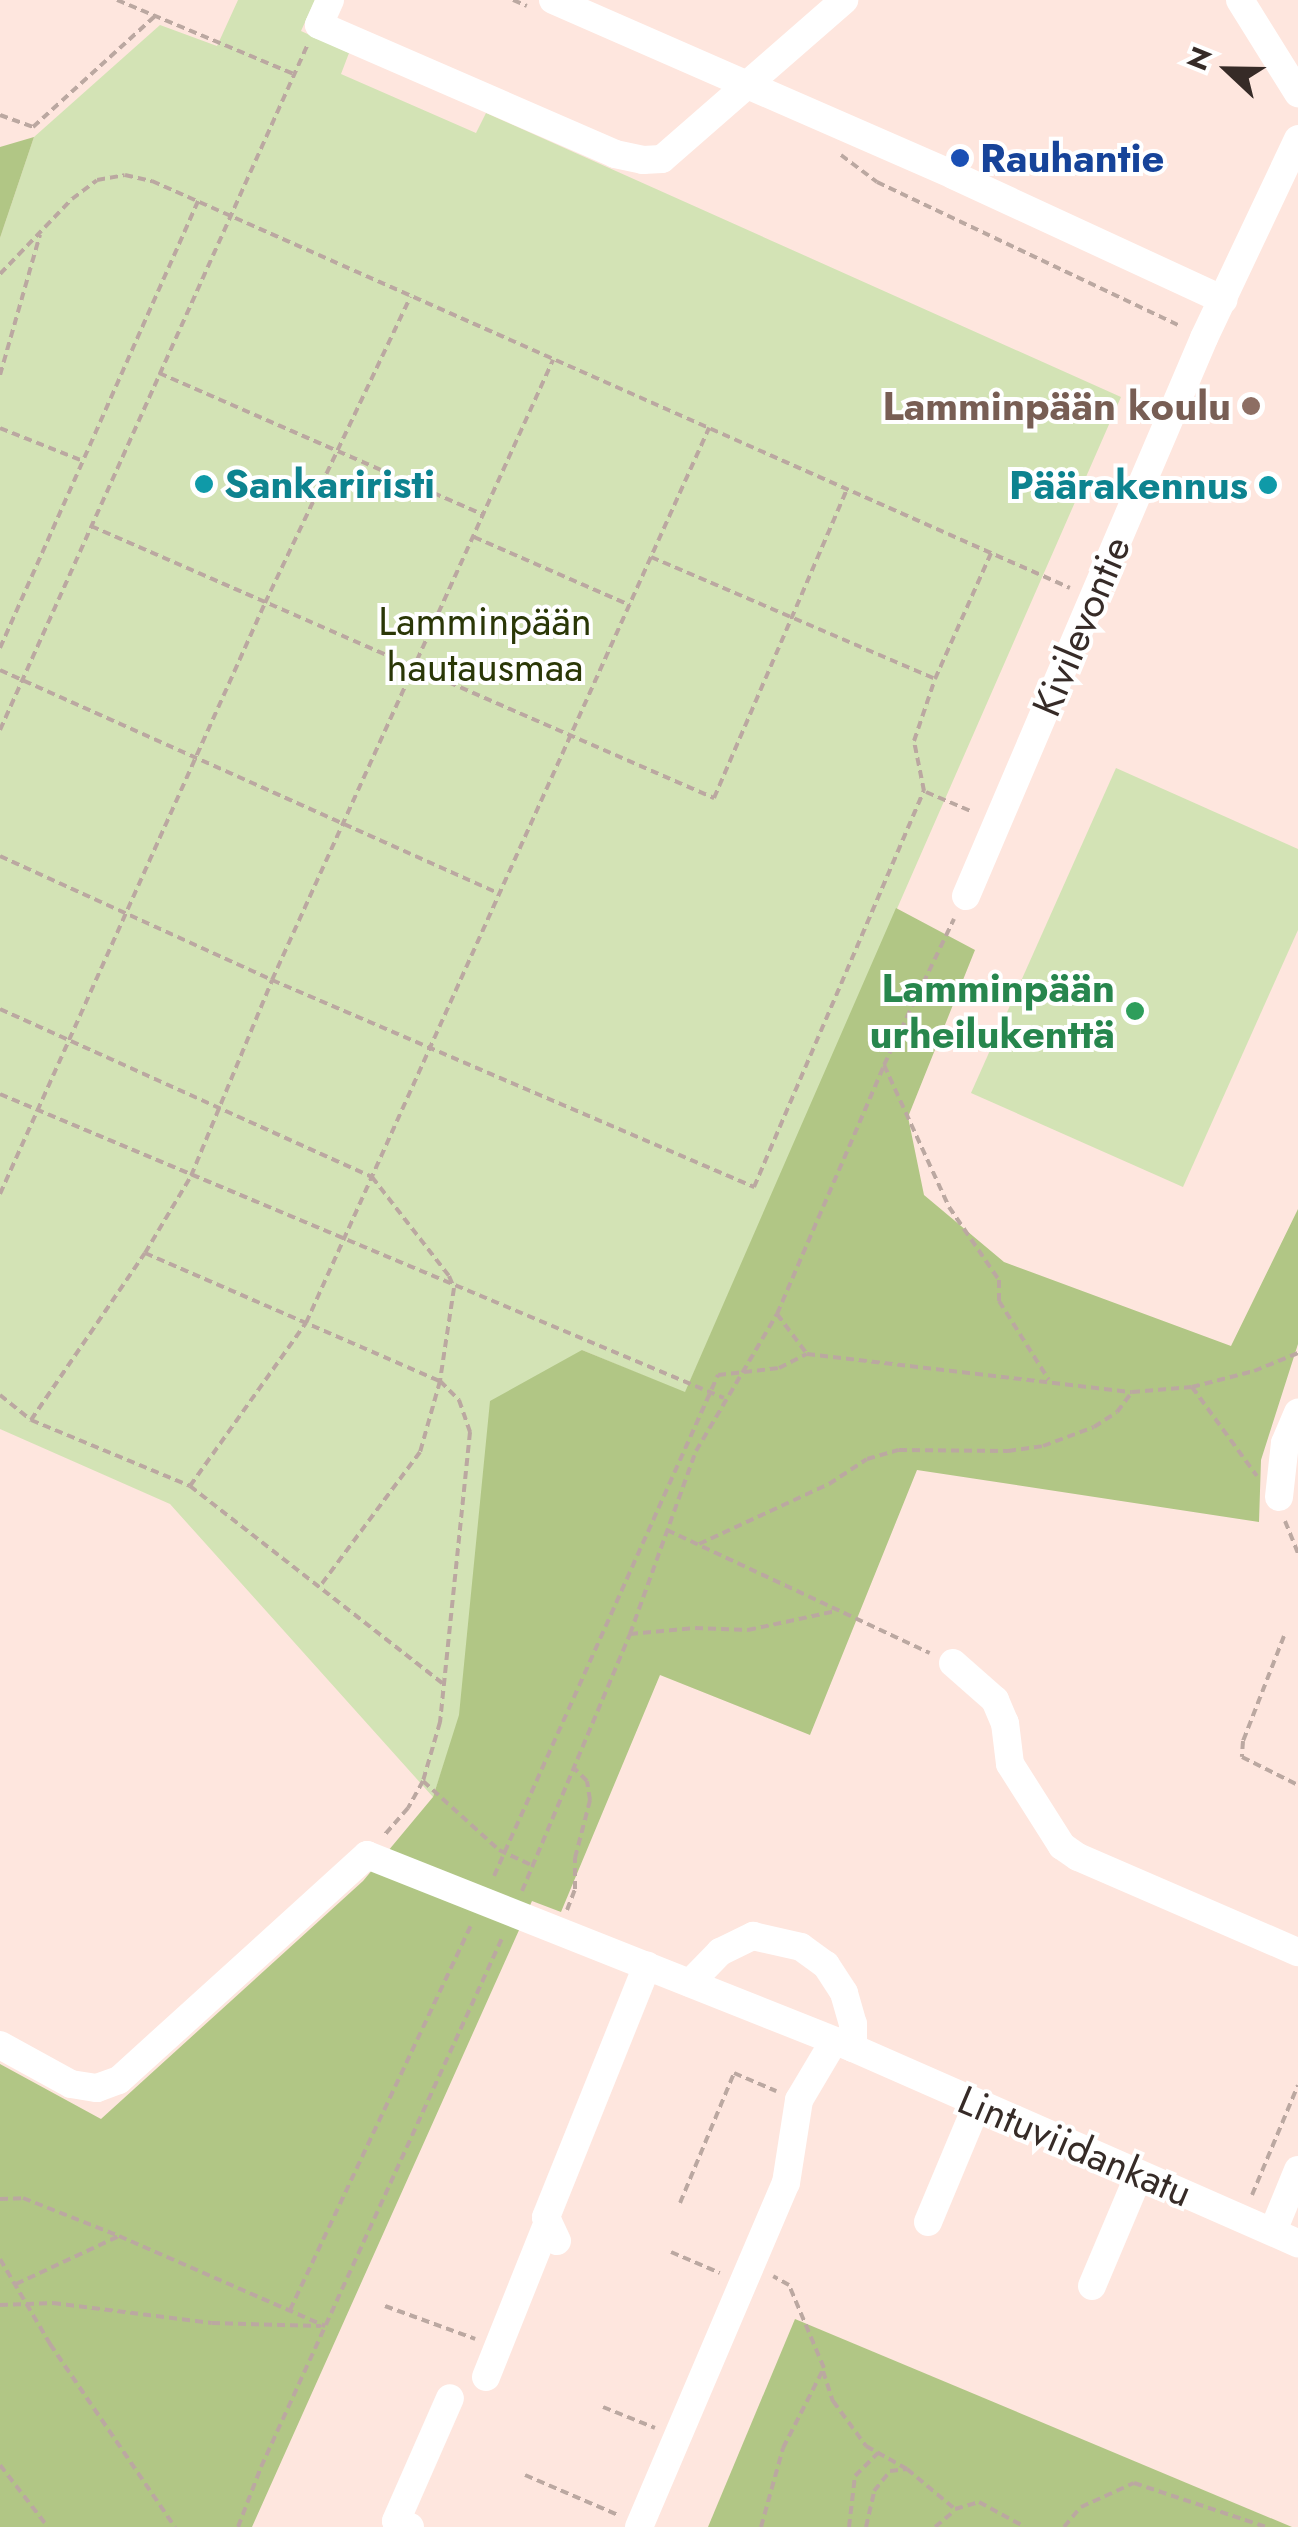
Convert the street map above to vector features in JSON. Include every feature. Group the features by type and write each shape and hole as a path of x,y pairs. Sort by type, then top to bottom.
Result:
{"street":[{"path":"325,12 615,154 662,160 844,0"},
{"path":"1240,0 1298,93"},
{"path":"542,4 749,87 1223,300"},
{"name":"Kivilevontie","path":"966,896 1204,338 1298,139"},
{"path":"1278,1497 1285,1443 1298,1413"},
{"path":"953,1663 995,1700 1006,1722 1010,1764 1062,1846 1078,1858 1298,1952"},
{"path":"0,2045 70,2084 97,2088 119,2080 367,1854"},
{"name":"Lintuviidankatu","path":"367,1854 481,1903 552,1926 844,2044 1285,2237"},
{"path":"640,2526 786,2184 799,2100 844,2044 853,2024 844,1992 826,1965 801,1947 753,1936 720,1952 690,1983"},
{"path":"486,2378 552,2231 546,2217 647,1966"},
{"path":"928,2222 977,2105"},
{"path":"1285,2237 1298,2170"},
{"path":"1092,2286 1139,2175"},
{"path":"410,2527 396,2521 450,2398"}],"path":[{"path":"117,0 294,74"},
{"path":"513,0 542,4"},
{"path":"0,730 230,214 325,12"},
{"path":"0,115 33,126 155,16"},
{"path":"838,152 877,182 1204,338"},
{"path":"0,274 72,199 97,180 124,175 152,181 1093,598"},
{"path":"0,648 198,202"},
{"path":"0,375 40,232"},
{"path":"0,1194 265,603 410,297"},
{"path":"31,1420 145,1253 191,1176 272,980 553,360"},
{"path":"159,373 484,515"},
{"path":"0,428 83,461"},
{"path":"190,1486 306,1322 708,428"},
{"path":"90,526 714,798 846,489"},
{"path":"474,536 630,605"},
{"path":"0,856 272,980 754,1187 924,791 914,741 935,680 992,553"},
{"path":"652,557 935,680"},
{"path":"0,670 500,894"},
{"path":"924,791 997,823"},
{"path":"238,2527 576,1769 696,1451 777,1314 884,1065 966,896"},
{"path":"0,1009 372,1177 454,1288 440,1381 420,1452 321,1585"},
{"path":"884,1065 949,1207 998,1280 999,1302 1051,1383"},
{"path":"0,1094 454,1288 724,1398"},
{"path":"145,1253 440,1381 458,1400 470,1432 446,1686 423,1781 408,1808 367,1854"},
{"path":"777,1314 808,1354"},
{"path":"290,2310 505,1854 718,1375 780,1368 808,1354 1132,1392 1192,1387 1254,1371 1298,1353"},
{"path":"1192,1387 1244,1462 1278,1497 1298,1554"},
{"path":"698,1544 813,1492 867,1460 899,1450 1008,1451 1043,1446 1094,1426 1117,1412 1132,1392"},
{"path":"0,1395 31,1420 190,1486 446,1686"},
{"path":"667,1530 953,1663"},
{"path":"630,1634 695,1628 748,1630 836,1611"},
{"path":"1284,1636 1243,1741 1242,1758 1298,1784"},
{"path":"552,1926 575,1889 575,1858 589,1812 590,1789 576,1769"},
{"path":"423,1781 505,1854 532,1866"},
{"path":"680,2203 734,2073 799,2100"},
{"path":"1242,2218 1298,2084"},
{"path":"0,2199 23,2198 325,2326"},
{"path":"16,2284 119,2236"},
{"path":"671,2252 789,2285 824,2368 833,2402 866,2446 908,2469 956,2510"},
{"path":"0,2259 175,2527"},
{"path":"0,2305 26,2303 212,2324 325,2326"},
{"path":"385,2306 413,2312 498,2348"},
{"path":"761,2527 783,2448 824,2368"},
{"path":"604,2407 678,2437"},
{"path":"849,2527 855,2476 878,2453"},
{"path":"0,2465 48,2527"},
{"path":"866,2527 874,2491 890,2471 908,2469"},
{"path":"524,2475 640,2526"},
{"path":"1064,2527 1081,2508 1134,2483 1266,2527"},
{"path":"935,2527 956,2510 979,2502 1025,2527"}],"green space":[{"name":"Lamminpään hautausmaa","path":"238,0 315,0 301,31 349,53 341,74 476,133 486,113 1121,397 685,1393 582,1350 433,1797 170,1504 0,1429 0,238 34,137 160,25 217,46"},
{"path":"34,137 0,238 0,147"},
{"name":"Lamminpään urheilukenttä","path":"1116,768 1298,849 1298,930 1183,1187 971,1093"},
{"path":"896,908 975,950 908,1117 924,1195 1004,1262 1231,1346 1298,1209 1298,1344 1261,1460 1259,1522 917,1470 810,1735 660,1675 561,1912 532,1901 252,2527 0,2527 0,2064 101,2119 363,1881 433,1797 459,1715 490,1401 582,1350 685,1392"},
{"path":"795,2319 1292,2527 708,2527"}],"place":[{"name":"Rauhantie","path":"960,158"},
{"name":"Lamminpään koulu","path":"1251,406"},
{"name":"Sankariristi","path":"204,484"},
{"name":"Päärakennus","path":"1268,485"},
{"name":"Lamminpään urheilukenttä","path":"1135,1011"}]}
